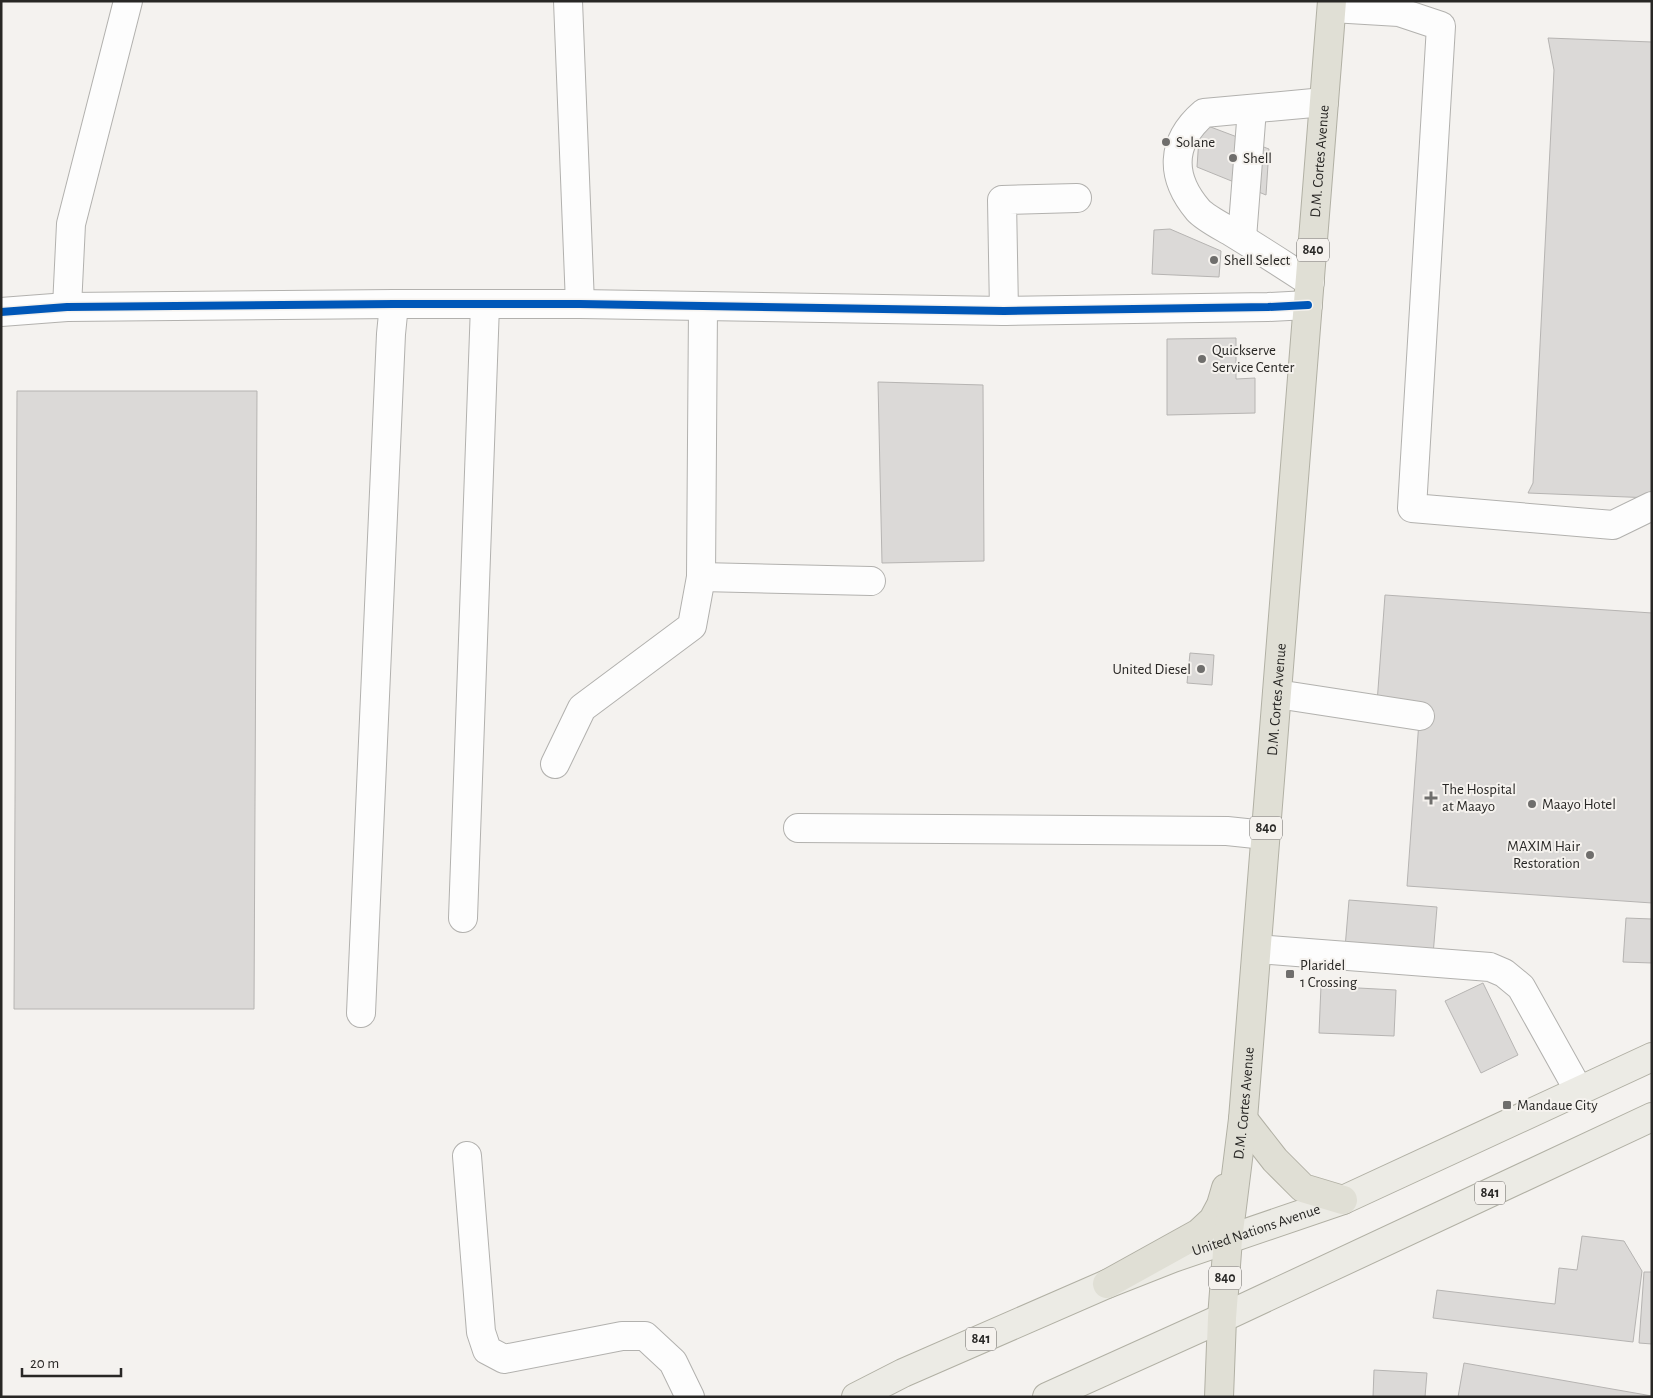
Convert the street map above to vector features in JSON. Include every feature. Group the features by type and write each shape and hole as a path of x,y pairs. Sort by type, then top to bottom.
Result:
{"highway":[{"name":"D.M. Cortes Avenue","path":"1218,1397 1228,1239 1243,1119 1332,5"},
{"path":"1243,1119 1275,1160 1303,1188 1343,1200"},
{"path":"1106,1284 1199,1233 1213,1220 1221,1205 1243,1119"}],"main road":[{"name":"United Nations Avenue","path":"856,1397 903,1373 1106,1284 1173,1258 1343,1200 1652,1057"},
{"name":"841","path":"1047,1397 1222,1318 1652,1117"}],"street":[{"path":"67,307 71,224 128,1"},
{"path":"568,1 580,304"},
{"path":"1332,5 1399,12 1441,26 1412,508 1613,525 1652,506"},
{"path":"1309,293 1242,238 1199,212 1182,187 1178,173 1178,157 1187,131 1194,121 1204,113 1324,102"},
{"path":"1242,238 1252,109"},
{"path":"1004,310 1002,200 1077,198"},
{"path":"1,312 67,307 394,304 580,304 1004,310 1268,307 1309,293"},
{"path":"361,1013 391,334 394,304"},
{"path":"464,918 482,334 485,305"},
{"path":"554,764 582,708 692,626 701,577 703,307"},
{"path":"701,577 871,581"},
{"path":"1277,694 1420,716"},
{"path":"798,828 1227,831 1265,834"},
{"path":"1257,949 1490,967 1504,973 1521,987 1579,1091"},
{"path":"467,1156 481,1332 487,1350 504,1359 622,1336 644,1336 673,1362 690,1397"}],"building":[{"path":"1548,38 1652,42 1652,498 1528,493 1533,483 1554,70"},
{"name":"Shell","path":"1200,123 1269,149 1266,195 1197,167"},
{"path":"1170,229 1221,251 1219,277 1152,274 1154,230"},
{"name":"Quickserve Service Center","path":"1236,338 1236,379 1255,378 1255,413 1167,415 1167,339"},
{"path":"878,382 983,385 984,561 882,563"},
{"path":"17,391 257,391 254,1009 14,1009"},
{"name":"Maayo Hotel","path":"1385,595 1652,613 1652,903 1407,886 1419,721 1377,703"},
{"name":"United Diesel","path":"1190,653 1214,655 1212,685 1187,683"},
{"path":"1349,900 1437,907 1433,955 1345,948"},
{"path":"1626,918 1652,919 1652,963 1623,962"},
{"path":"1483,983 1518,1055 1481,1073 1445,1001"},
{"path":"1321,986 1396,990 1394,1036 1319,1033"},
{"path":"1582,1236 1624,1241 1642,1271 1633,1342 1433,1318 1437,1290 1555,1304 1559,1268 1577,1270"},
{"path":"1644,1272 1652,1272 1652,1344 1639,1343"},
{"path":"1464,1363 1652,1396 1652,1397 1458,1397"},
{"path":"1374,1370 1427,1373 1425,1397 1373,1397"}],"cycle path":[{"path":"1,312 67,307 394,304 580,304 1004,311 1308,305"}],"place":[{"name":"Solane","path":"1166,142"},
{"name":"Shell","path":"1233,158"},
{"name":"Shell Select","path":"1214,260"},
{"name":"Quickserve Service Center","path":"1202,359"},
{"name":"United Diesel","path":"1201,669"},
{"name":"The Hospital at Maayo","path":"1431,798"},
{"name":"Maayo Hotel","path":"1532,804"},
{"name":"MAXIM Hair Restoration","path":"1590,855"},
{"name":"Plaridel 1 Crossing","path":"1290,974"},
{"name":"Mandaue City","path":"1507,1105"}]}
